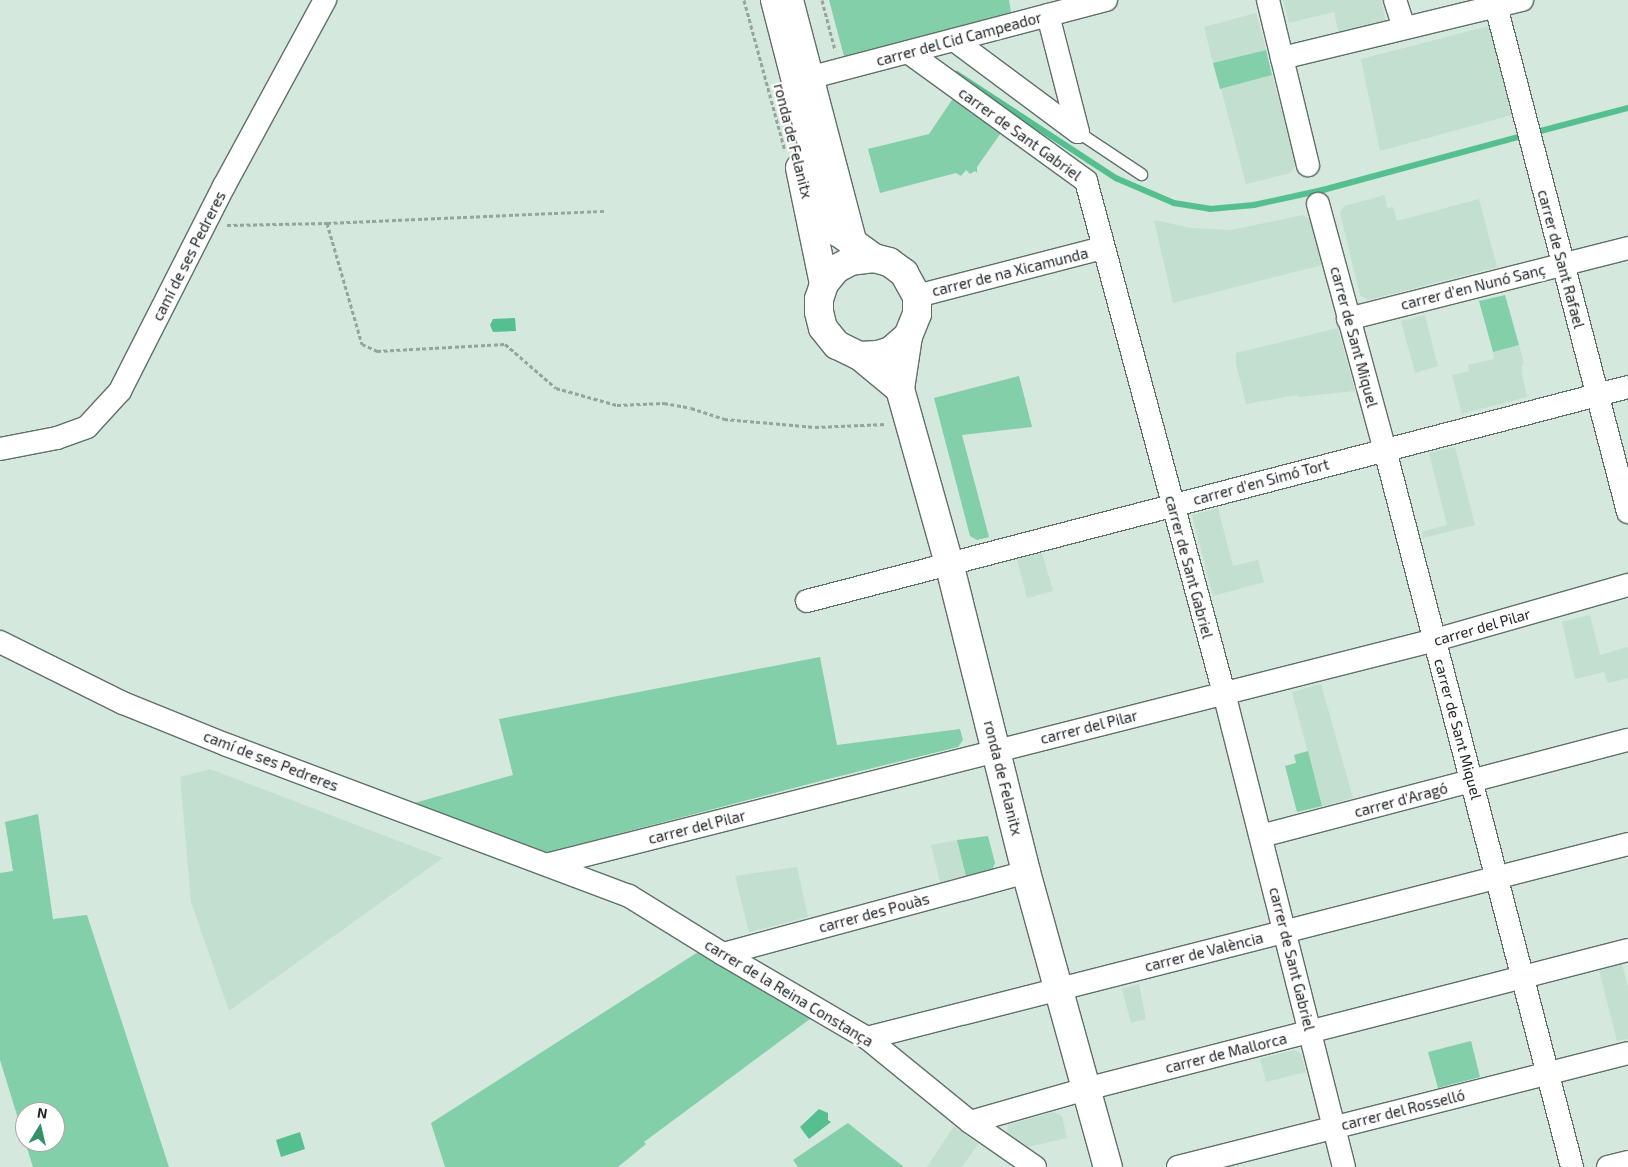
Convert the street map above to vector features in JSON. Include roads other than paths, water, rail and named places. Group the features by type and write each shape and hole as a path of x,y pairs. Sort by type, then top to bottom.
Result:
{"main road":[{"name":"ronda de Felanitx","path":"756,0 797,155 824,284"},
{"name":"ronda de Felanitx","path":"775,0 829,209 838,232 866,252"},
{"path":"866,252 890,262 904,273 916,296 917,314 908,336 900,389 860,356 837,345 824,328 819,312 819,299 824,284 836,269 866,252"},
{"path":"860,356 878,355 891,351 908,336"},
{"name":"ronda de Felanitx","path":"900,389 997,751 1026,872 1108,1167"}],"street":[{"name":"camí de ses Pedreres","path":"0,449 57,438 87,427 120,391 204,226 326,0"},
{"path":"792,0 812,77 866,252"},
{"name":"carrer del Cid Campeador","path":"812,77 1106,0"},
{"path":"1268,0 1308,166"},
{"path":"1395,0 1404,28"},
{"path":"1282,58 1522,0"},
{"name":"carrer de Sant Rafael","path":"1496,6 1562,265 1628,512"},
{"path":"1048,15 1078,132"},
{"path":"954,40 1078,132"},
{"name":"carrer de Sant Gabriel","path":"908,52 1086,181 1172,506 1224,692 1344,1167"},
{"name":"carrer de Sant Miquel","path":"1318,204 1385,450 1572,1167"},
{"name":"carrer de na Xicamunda","path":"916,296 1103,248"},
{"name":"carrer d'en Nunó Sanç","path":"1348,319 1628,248"},
{"name":"carrer d'en Simó Tort","path":"807,601 1628,387"},
{"name":"carrer del Pilar","path":"550,864 1435,640 1628,586"},
{"name":"camí de ses Pedreres","path":"0,642 123,703 210,738 550,864"},
{"name":"carrer d'Aragó","path":"1261,836 1628,740"},
{"name":"carrer de València","path":"867,1038 1628,844"},
{"name":"carrer de la Reina Constança","path":"550,864 629,896 722,954 867,1038 970,1122 1035,1167"},
{"name":"carrer des Pouàs","path":"722,954 1026,872"},
{"name":"carrer de Mallorca","path":"970,1122 1086,1089 1628,950"},
{"name":"carrer del Rosselló","path":"1178,1167 1628,1053"},
{"path":"1608,1167 1628,1162"}],"lane":[{"path":"1078,132 1141,174"}],"waterway":[{"path":"957,74 1116,178 1174,203 1210,209 1254,205 1323,190 1525,135"},
{"path":"1533,133 1628,108"}]}
